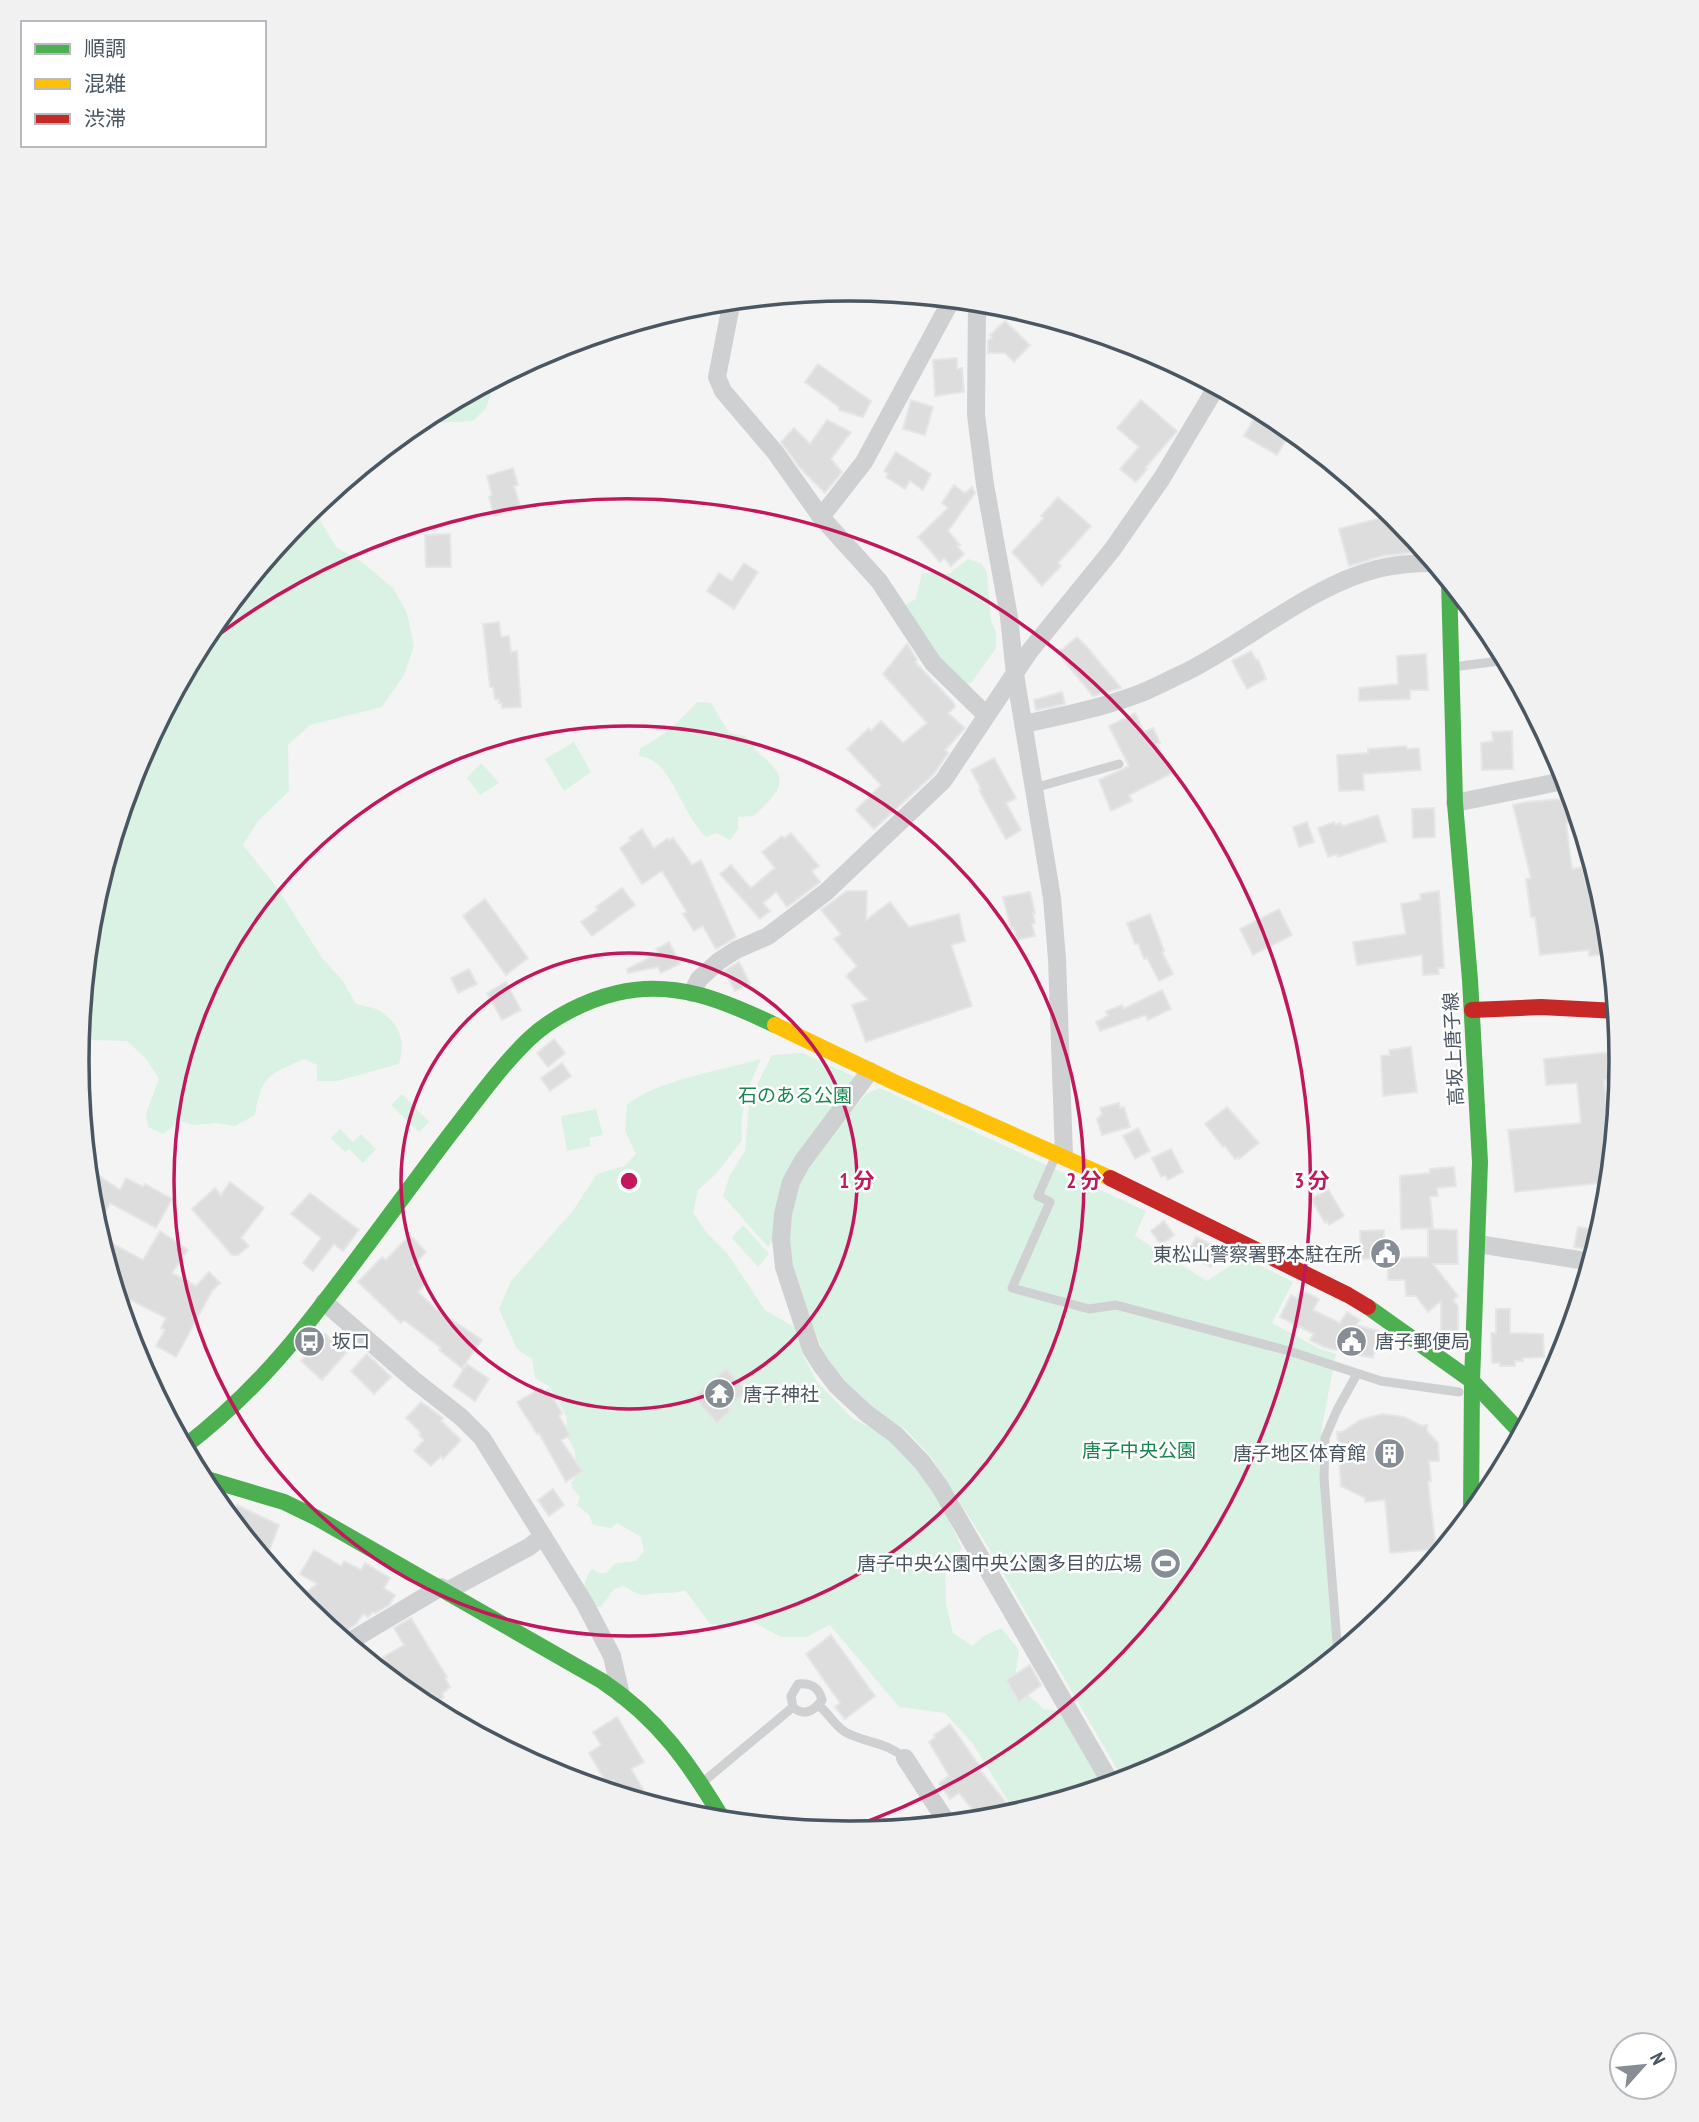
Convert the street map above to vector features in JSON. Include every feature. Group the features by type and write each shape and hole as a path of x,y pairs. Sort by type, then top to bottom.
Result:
{"street":[{"path":"821,517 864,462 948,307"},
{"path":"730,310 716,377 723,391 775,452 821,517 880,581 933,663 986,715"},
{"path":"977,312 976,415 1052,898 1057,959 1061,1155"},
{"path":"692,993 699,979 719,961 768,936 836,883 943,781 1029,652 1112,550 1162,478 1213,393"},
{"path":"1024,724 1135,696 1189,670 1320,593 1367,572 1424,563"},
{"name":"高坂上唐子線","path":"1449,594 1455,803 1472,1010 1480,1162 1472,1381 1471,1498"},
{"path":"1455,803 1556,782"},
{"path":"191,1441 240,1400 271,1367 530,1038 565,1013 586,1002 634,990 657,988 692,993 744,1011 870,1071 1061,1155 1348,1295 1387,1319 1472,1381 1515,1427"},
{"path":"1472,1010 1541,1007 1608,1010"},
{"path":"870,1071 802,1162 791,1182 783,1214 781,1239 784,1267 811,1349 837,1386 866,1413 896,1435 934,1479 1107,1776"},
{"path":"1478,1244 1583,1261"},
{"path":"324,1302 461,1417 482,1438 584,1604 612,1656 621,1695"},
{"path":"216,1482 284,1502 317,1517 621,1695 645,1713 688,1760 717,1810"},
{"path":"355,1638 444,1589 529,1547 543,1536"},
{"path":"905,1758 943,1816"}],"lane":[{"path":"1452,668 1496,662"},
{"path":"1034,788 1119,764"},
{"path":"1061,1155 1038,1196 1050,1202 1012,1287 1089,1309 1116,1305 1289,1351 1381,1381 1459,1392"},
{"path":"1337,1644 1324,1479 1325,1438 1357,1374"},
{"path":"799,1684 812,1685 820,1692 822,1700 808,1712 802,1713 793,1707 791,1696 799,1684"},
{"path":"818,1705 834,1719 840,1729 864,1740 892,1747 905,1758"},
{"path":"701,1783 793,1707"}],"green space":[{"path":"492,391 486,408 473,421 437,423"},
{"path":"322,513 320,521 337,548 361,561 393,588 407,613 414,646 404,675 382,707 310,725 288,745 289,791 258,821 243,845 278,889 322,958 343,981 356,1004 378,1010 392,1020 401,1040 399,1064 337,1081 317,1081 317,1065 304,1059 269,1078 264,1083 255,1115 235,1126 216,1123 193,1125 180,1121 163,1134 148,1127 146,1114 159,1079 147,1060 127,1041 90,1040 91,1011 104,913 115,864 147,770 191,681 217,639 246,598"},
{"path":"968,559 981,563 987,572 996,648 971,683 965,685 937,663 903,606 916,599 922,573 949,574"},
{"path":"697,702 711,703 729,733 745,736 773,766 780,781 769,801 754,816 738,817 738,829 730,840 717,833 706,837 662,769 653,761 639,756 640,748 664,734"},
{"path":"574,742 591,772 564,791 545,759"},
{"path":"481,763 499,783 480,795 467,778"},
{"name":"石のある公園","path":"803,1053 853,1076 855,1084 796,1159 773,1240 768,1247 723,1196 730,1175 745,1151 749,1101 772,1055"},
{"path":"761,1059 746,1099 742,1140 716,1174 698,1190 693,1213 707,1233 727,1253 765,1310 794,1327 805,1359 817,1382 852,1418 905,1446 941,1503 962,1548 945,1567 946,1604 953,1633 972,1646 984,1636 1001,1628 1019,1650 1014,1683 1044,1709 1059,1711 1103,1778 1010,1804 973,1744 945,1713 899,1707 830,1625 806,1637 781,1637 746,1618 736,1626 710,1624 685,1590 643,1595 624,1586 614,1589 601,1607 594,1607 585,1588 592,1569 606,1573 616,1563 636,1561 644,1551 641,1537 617,1523 611,1528 593,1525 589,1515 577,1505 580,1497 571,1483 575,1478 575,1457 566,1436 567,1417 549,1386 535,1378 532,1359 517,1349 499,1309 511,1281 572,1212 597,1174 624,1166 636,1154 625,1131 627,1105 655,1089"},
{"name":"唐子中央公園","path":"880,1088 1146,1211 1135,1236 1207,1281 1243,1257 1293,1282 1272,1323 1320,1349 1336,1354 1322,1427 1319,1462 1333,1647 1272,1693 1230,1719 1186,1743 1118,1771 985,1542 931,1457 906,1430 872,1408 845,1384 825,1356 796,1287 787,1244 790,1207 799,1182 821,1147 866,1094"},
{"path":"402,1094 429,1122 419,1132 391,1105"},
{"path":"596,1109 603,1135 589,1138 591,1146 567,1151 561,1116"},
{"path":"340,1129 353,1142 361,1134 376,1149 363,1163 349,1149 345,1152 331,1138"},
{"path":"743,1225 769,1254 758,1267 732,1238"}],"building":[{"path":"1005,321 1030,345 1014,362 1005,353 988,353 988,341 992,337 990,335"},
{"path":"957,358 957,369 962,368 964,392 935,396 933,360"},
{"path":"818,364 871,401 863,417 839,410 839,407 805,382"},
{"path":"911,400 933,407 925,435 903,429"},
{"path":"1141,400 1177,431 1136,482 1120,469 1139,447 1117,428"},
{"path":"1254,418 1286,439 1277,455 1244,436"},
{"path":"827,420 851,432 831,459 842,472 825,493 801,469 781,442 794,428 810,444"},
{"path":"896,452 931,474 923,490 910,481 905,489 886,477 888,474 884,471"},
{"path":"513,468 518,485 514,486 521,508 494,516 487,476"},
{"path":"954,485 965,493 972,487 975,493 948,531 964,554 951,566 944,558 940,562 918,537 948,508 942,503"},
{"path":"1058,497 1091,526 1058,563 1061,566 1042,586 1012,552 1044,518 1041,516"},
{"path":"1381,518 1414,552 1382,556 1349,566 1339,529"},
{"path":"450,534 451,567 426,567 425,535"},
{"path":"744,563 758,572 734,609 707,591 719,573 732,581"},
{"path":"499,622 501,637 509,636 511,652 517,651 521,707 502,708 499,699 495,699 493,687 490,687 483,624"},
{"path":"1077,637 1121,688 1093,696 1058,653"},
{"path":"907,644 917,660 915,662 953,702 955,707 948,713 965,728 945,750 948,753 934,774 874,829 856,810 881,785 847,749 869,728 871,731 881,721 903,743 927,723 883,674"},
{"path":"1251,651 1256,660 1258,659 1266,679 1247,689 1232,661"},
{"path":"1426,654 1428,690 1410,690 1410,699 1359,701 1359,688 1398,684 1397,656"},
{"path":"1062,692 1065,704 1036,710 1034,700"},
{"path":"1135,713 1144,732 1153,728 1160,743 1157,744 1172,773 1129,795 1132,801 1111,811 1099,780 1129,766 1109,726"},
{"path":"1512,731 1513,769 1482,770 1481,743 1493,741 1492,732"},
{"path":"1406,746 1407,749 1419,748 1421,770 1363,774 1364,790 1339,791 1337,755"},
{"path":"994,758 1016,798 1006,803 1021,830 1006,839 971,770"},
{"path":"1562,799 1571,823 1566,823 1572,869 1583,867 1602,955 1589,956 1589,950 1540,955 1526,879 1531,878 1513,805"},
{"path":"1434,808 1435,837 1413,838 1412,809"},
{"path":"1378,815 1386,841 1338,857 1337,854 1328,857 1318,828 1334,822 1335,825 1340,823 1343,826"},
{"path":"1307,822 1314,842 1299,847 1293,827"},
{"path":"642,829 654,848 668,838 669,841 673,838 692,865 701,860 736,937 716,949 703,926 694,931 683,914 687,912 662,871 642,884 620,848"},
{"path":"791,833 819,866 812,871 820,882 787,907 776,892 763,903 770,911 760,919 720,874 731,865 751,888 775,868 762,852 782,836 784,838"},
{"path":"622,888 635,905 592,936 581,922"},
{"path":"847,891 867,891 866,920 890,902 909,927 959,914 965,941 951,945 972,1006 866,1042 852,1005 868,1000 846,976 857,966 834,939 841,934 821,910"},
{"path":"1439,891 1444,968 1438,968 1439,974 1423,975 1422,955 1357,965 1353,942 1406,934 1401,904 1421,900 1420,894"},
{"path":"1030,892 1035,913 1035,923 1032,924 1035,936 1017,940 1014,928 1011,929 1003,897"},
{"path":"485,899 528,958 506,975 463,916"},
{"path":"1279,909 1292,935 1253,955 1240,929"},
{"path":"1150,914 1164,951 1162,952 1173,974 1159,981 1147,958 1144,959 1138,943 1135,944 1127,923"},
{"path":"669,942 680,964 661,973 658,967 628,973 627,969 653,956 658,952 656,949"},
{"path":"739,962 750,984 735,991 724,971"},
{"path":"469,969 477,984 458,993 451,978"},
{"path":"506,982 521,1010 502,1020 487,993"},
{"path":"1162,990 1171,1009 1148,1020 1146,1015 1100,1031 1096,1022 1108,1016 1106,1011 1122,1005 1123,1009"},
{"path":"554,1039 565,1053 548,1067 537,1053"},
{"path":"1411,1047 1417,1092 1383,1096 1381,1056 1390,1055 1389,1050"},
{"path":"1610,1053 1609,1080 1604,1080 1608,1115 1599,1183 1515,1192 1508,1130 1581,1123 1577,1083 1546,1085 1544,1059"},
{"path":"562,1063 571,1076 550,1091 541,1078"},
{"path":"1119,1103 1120,1108 1124,1107 1130,1127 1102,1135 1097,1119 1102,1114 1100,1108"},
{"path":"1227,1107 1259,1143 1239,1159 1235,1159 1225,1146 1223,1147 1205,1124"},
{"path":"1138,1128 1150,1151 1135,1159 1123,1136"},
{"path":"1171,1149 1183,1172 1168,1180 1165,1175 1161,1177 1152,1158"},
{"path":"1454,1167 1456,1186 1437,1188 1438,1196 1430,1197 1433,1228 1401,1229 1400,1176"},
{"path":"98,1175 120,1190 126,1178 143,1187 145,1184 172,1199 156,1228 110,1203 105,1213"},
{"path":"230,1182 264,1208 241,1238 249,1246 238,1255 232,1255 192,1209 215,1188 221,1195"},
{"path":"1328,1189 1344,1216 1329,1225 1327,1221 1325,1223 1311,1199"},
{"path":"310,1193 359,1230 343,1251 334,1244 313,1271 303,1263 321,1238 291,1214"},
{"path":"1164,1221 1174,1235 1161,1245 1151,1231"},
{"path":"1578,1227 1590,1229 1586,1249 1574,1247"},
{"path":"1428,1229 1457,1230 1458,1264 1433,1264 1458,1296 1453,1300 1458,1306 1458,1337 1441,1337 1441,1301 1428,1312 1416,1296 1406,1296 1405,1280 1388,1280 1387,1258 1428,1257"},
{"path":"1384,1230 1384,1258 1361,1259 1360,1231"},
{"path":"160,1231 188,1250 172,1273 196,1286 209,1272 220,1283 212,1291 176,1357 156,1346 165,1330 161,1328 166,1318 131,1300 129,1303 112,1243 143,1260"},
{"path":"410,1235 426,1252 413,1266 428,1281 418,1292 436,1309 482,1340 462,1368 404,1320 401,1323 358,1282 382,1257 386,1260"},
{"path":"1196,1237 1220,1249 1211,1267 1187,1255"},
{"path":"1301,1290 1319,1299 1313,1310 1340,1323 1347,1312 1360,1320 1356,1325 1379,1331 1373,1358 1324,1347 1310,1340 1314,1334 1280,1317 1291,1295 1297,1298"},
{"path":"1496,1309 1510,1309 1510,1333 1543,1334 1544,1357 1522,1358 1523,1361 1515,1361 1515,1366 1492,1363 1491,1333 1496,1333"},
{"path":"325,1334 346,1353 322,1380 301,1361"},
{"path":"367,1354 391,1377 374,1394 351,1371"},
{"path":"467,1364 489,1379 475,1401 453,1386"},
{"name":"唐子神社","path":"726,1369 747,1391 728,1407 731,1410 717,1423 694,1397"},
{"path":"542,1388 544,1392 548,1390 562,1413 559,1416 570,1435 561,1440 582,1471 566,1482 539,1433 537,1434 517,1402"},
{"path":"421,1402 443,1418 441,1421 461,1440 443,1459 441,1456 431,1466 414,1451 424,1440 419,1435 421,1433 406,1418"},
{"name":"唐子地区体育館","path":"1382,1414 1404,1417 1422,1426 1427,1425 1427,1431 1438,1443 1439,1461 1429,1461 1431,1481 1428,1482 1435,1545 1432,1549 1390,1553 1385,1500 1365,1502 1365,1498 1341,1486 1337,1432 1342,1432 1360,1420"},
{"path":"553,1489 564,1505 549,1516 538,1500"},
{"path":"237,1505 279,1525 269,1551 246,1524 235,1509"},
{"path":"314,1550 341,1566 344,1561 361,1570 365,1563 390,1578 384,1588 395,1595 389,1605 368,1617 363,1614 356,1624 346,1631 306,1593 317,1584 300,1574"},
{"path":"411,1618 447,1677 445,1678 450,1687 442,1694 444,1697 439,1700 387,1664 383,1657 404,1645 394,1628"},
{"path":"831,1635 875,1696 845,1719 835,1707 840,1703 806,1654"},
{"path":"1030,1665 1041,1685 1019,1702 1006,1680"},
{"path":"617,1717 644,1762 631,1769 645,1793 615,1784 613,1780 605,1781 589,1753 601,1745 593,1732"},
{"path":"950,1724 981,1768 979,1769 1008,1805 974,1811 959,1793 950,1799 939,1783 949,1776 929,1742"}],"traffic: fast":[{"path":"1449,594 1455,803 1470,980 1480,1162 1472,1381 1471,1498"},
{"path":"191,1441 250,1389 279,1358 489,1084 518,1050 548,1024 570,1010 606,996 638,989 659,989 699,995 775,1025"},
{"path":"1368,1307 1472,1381 1515,1427"},
{"path":"216,1482 284,1502 317,1518 602,1681 656,1727 685,1761 717,1810"}],"traffic: slow":[{"path":"775,1025 894,1082 1110,1178"}],"traffic: jam":[{"path":"1472,1010 1541,1007 1608,1011"},
{"path":"1110,1178 1368,1307"}],"place":[{"name":"東松山警察署野本駐在所","path":"1385,1254"},
{"name":"坂口","path":"309,1341"},
{"name":"唐子郵便局","path":"1352,1341"},
{"name":"唐子神社","path":"720,1394"},
{"name":"唐子地区体育館","path":"1389,1453"},
{"name":"唐子中央公園中央公園多目的広場","path":"1165,1563"}]}
